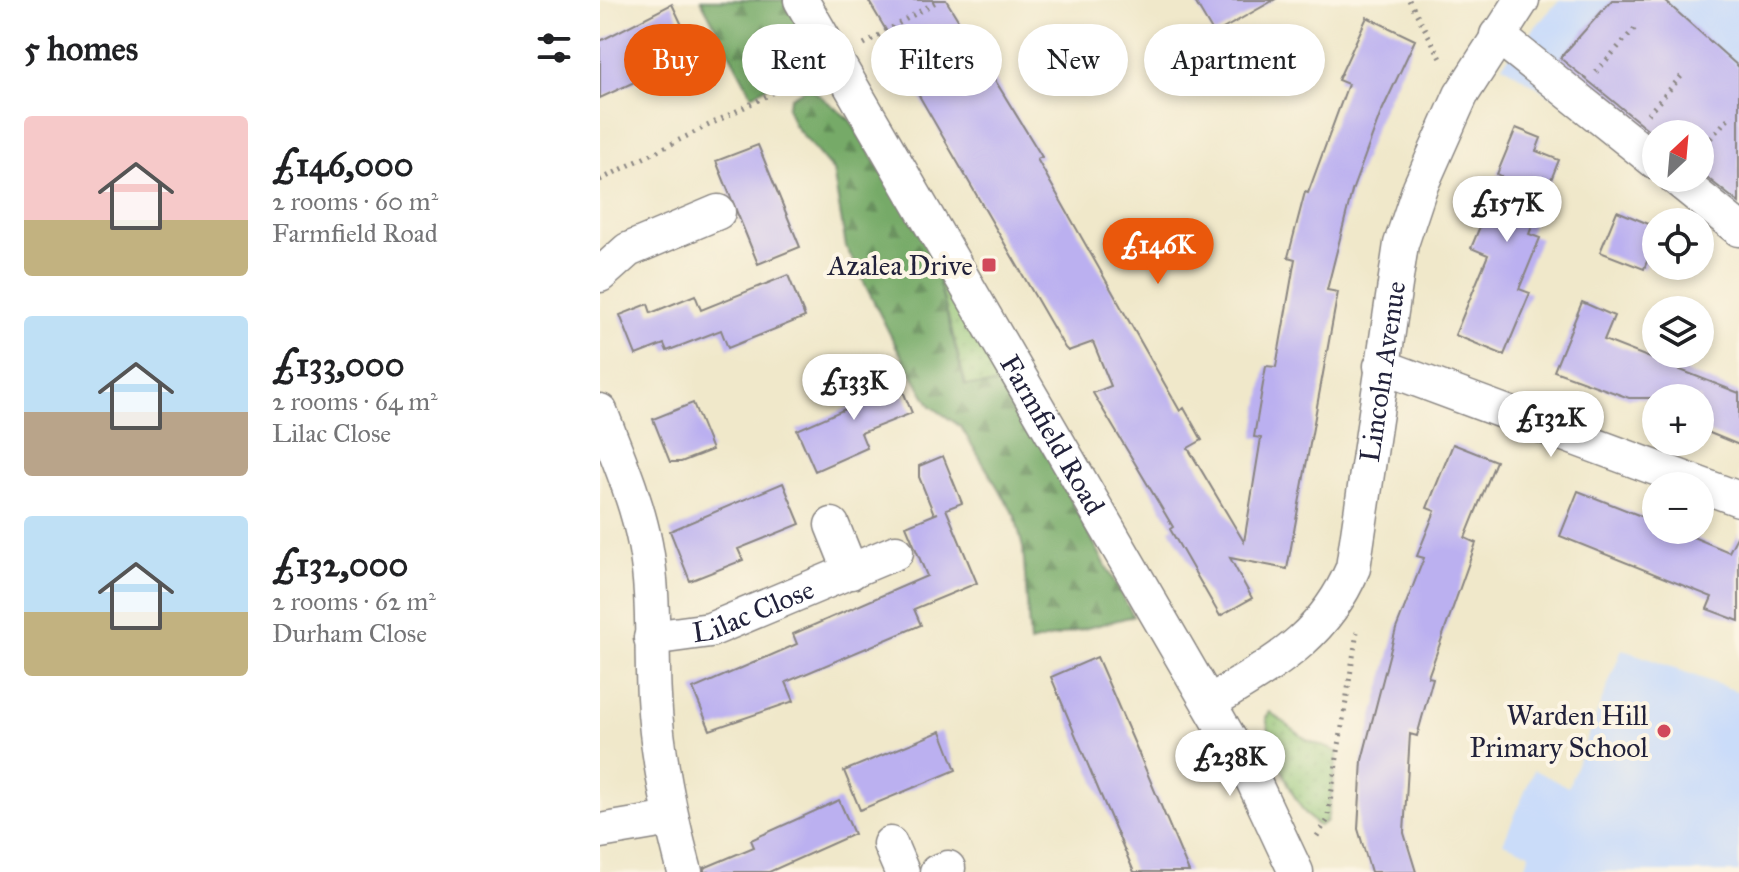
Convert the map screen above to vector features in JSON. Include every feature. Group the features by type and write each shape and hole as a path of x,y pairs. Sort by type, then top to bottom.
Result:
{"street":[{"name":"Farmfield Road","path":"801,0 815,24"},
{"name":"Lincoln Avenue","path":"1209,703 1294,650 1314,632 1342,593 1353,568 1401,244 1425,175 1461,95 1522,0"},
{"path":"1497,35 1642,151"},
{"name":"Farmfield Road","path":"855,94 1251,776 1292,862"},
{"path":"1693,192 1739,229"},
{"path":"600,275 628,250 718,212"},
{"path":"1381,366 1739,499"},
{"path":"600,411 612,476 645,544 652,606 654,702 671,819 685,872"},
{"name":"Lilac Close","path":"832,525 851,572"},
{"name":"Lilac Close","path":"651,638 710,630 896,552"},
{"path":"600,831 671,819"}],"path":[{"path":"855,50 939,0"},
{"path":"1409,0 1461,95"},
{"path":"1575,97 1635,28"},
{"path":"1627,139 1685,72"},
{"path":"600,180 767,96"},
{"path":"1714,134 1732,114"},
{"path":"1292,862 1315,839 1327,821 1357,630 1342,593"}],"shaded area":[{"path":"1559,0 1739,0 1739,213 1714,191 1714,120 1642,120 1642,152 1502,65"},
{"name":"Warden Hill Primary School","path":"1622,649 1739,692 1739,872 1524,872 1530,853 1503,843 1534,770 1568,787"}],"green space":[{"path":"701,0 788,0 801,24 742,24 742,76 726,47 726,24 714,24"},
{"path":"820,96 850,120 931,252 965,385 1009,385 1133,616 1030,643 1023,548 1015,516 961,427 931,406 898,350 846,247 833,171 794,125 787,107 791,97"},
{"path":"931,252 1009,385 966,385"},
{"path":"1270,712 1307,740 1338,752 1327,821 1319,826 1301,807 1285,777 1266,717"}],"building":[{"path":"868,0 946,0 961,24 882,24"},
{"path":"1194,0 1274,0 1232,24 1208,24"},
{"path":"1612,0 1664,0 1739,67 1739,203 1714,183 1714,120 1642,120 1642,125 1560,58"},
{"path":"672,4 681,24 633,24"},
{"path":"1367,17 1415,40 1380,115 1352,191 1327,290 1338,292 1287,569 1230,558 1252,598 1220,616 1170,529 1173,527 1093,393 1111,386 1093,342 1068,351 919,96 1002,96 1002,92 1042,157 1037,159 1180,411 1184,408 1202,440 1188,448 1244,542 1261,438 1254,437 1266,366 1276,367 1295,259 1288,257 1305,192 1308,193 1348,84 1338,80"},
{"path":"624,29 624,87 600,98 600,41"},
{"path":"1516,128 1541,138 1536,151 1559,160 1529,234 1540,238 1519,289 1530,293 1504,355 1455,335 1488,255 1471,248 1501,176 1497,174"},
{"path":"758,145 800,247 758,264 716,161"},
{"path":"1617,211 1642,221 1642,268 1600,252"},
{"path":"788,275 805,317 728,348 721,330 667,351 664,344 636,355 620,315 648,304 651,313 695,295 701,310"},
{"path":"1582,302 1614,316 1604,340 1642,355 1642,368 1675,368 1739,393 1739,445 1714,435 1714,384 1642,384 1642,398 1629,398 1554,371"},
{"path":"896,374 912,413 861,433 867,448 815,471 797,430 850,407 845,395"},
{"path":"693,403 712,450 681,462 670,462 653,419"},
{"path":"1453,444 1496,461 1465,538 1476,543 1428,677 1433,678 1417,736 1410,734 1404,833 1416,872 1371,872 1358,829 1362,760 1396,629 1424,558 1417,556 1435,511 1427,508"},
{"path":"943,456 962,503 946,509 977,583 914,609 921,625 786,682 794,701 710,730 693,689 797,644 793,634 927,576 906,526 938,513 934,514 919,477 919,466"},
{"path":"783,483 800,524 738,549 743,560 690,581 670,531"},
{"path":"1578,491 1642,516 1642,544 1710,544 1729,552 1739,533 1739,621 1707,609 1712,597 1560,536"},
{"path":"1097,657 1189,872 1134,872 1099,791 1051,677"},
{"path":"941,731 956,770 860,810 844,771"},
{"path":"839,800 854,834 769,872 704,872 704,868 754,847 751,840"}],"place":[{"name":"Azalea Drive","path":"989,265"},
{"name":"Warden Hill Primary School","path":"1664,731"}]}
